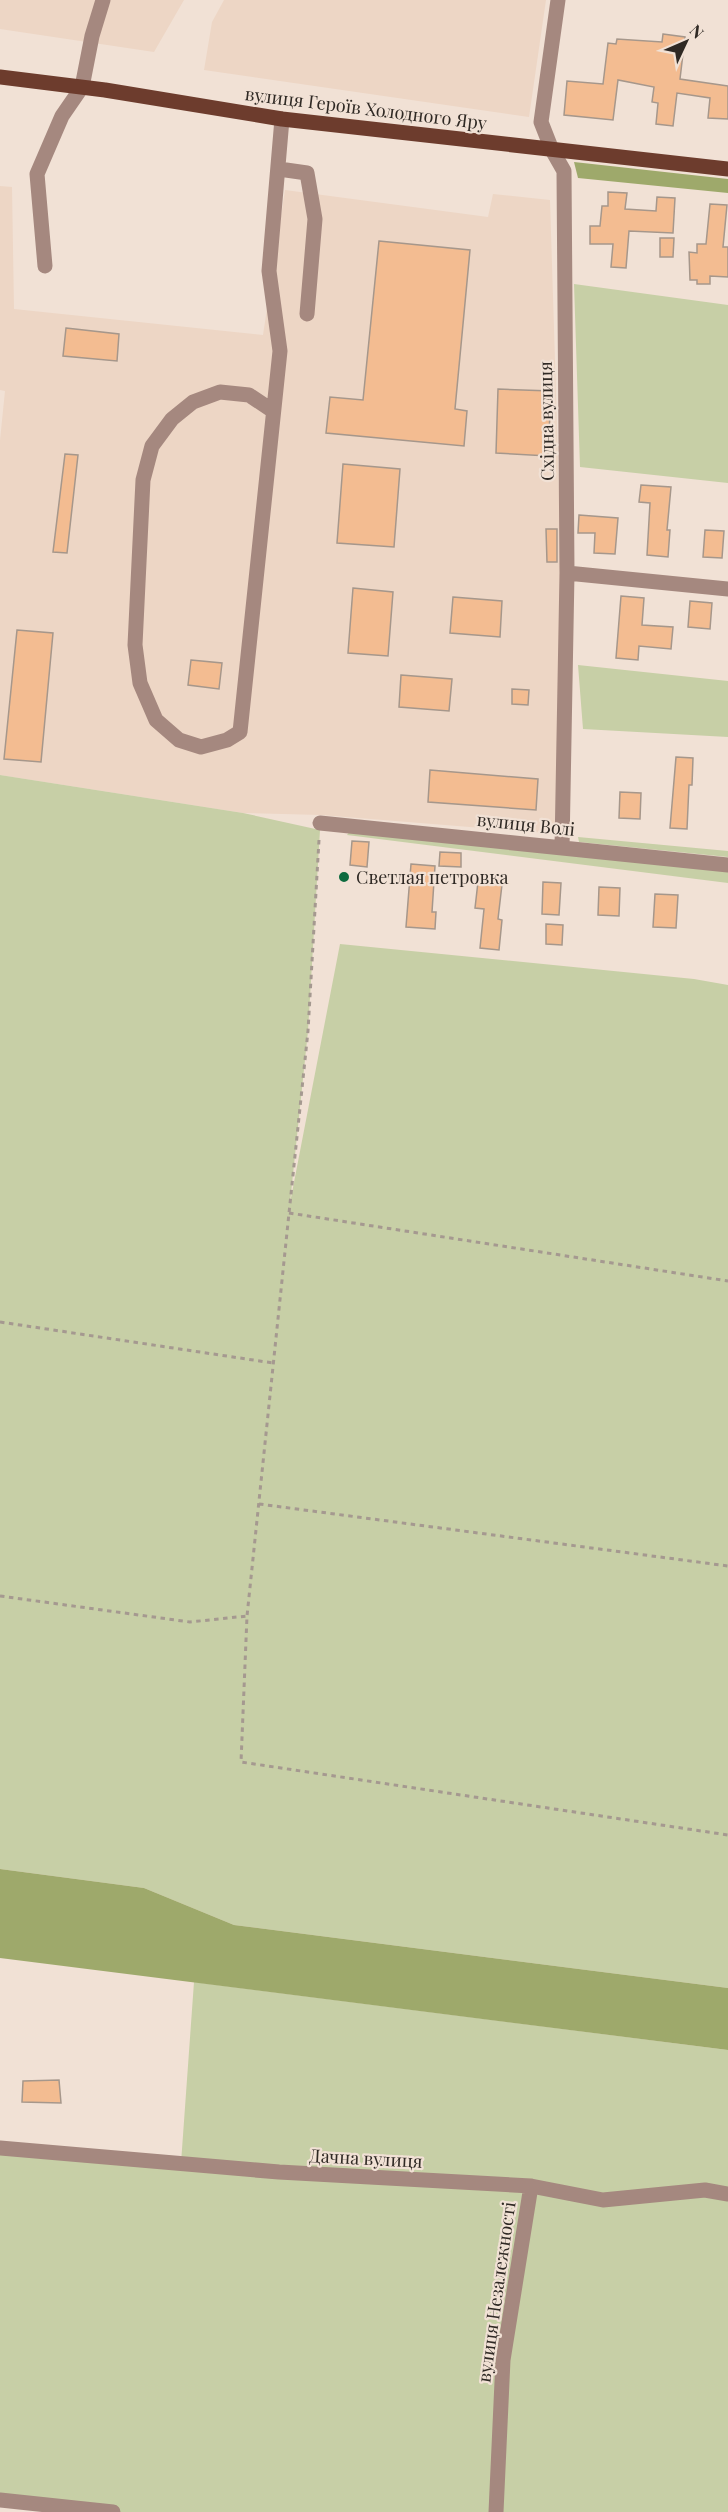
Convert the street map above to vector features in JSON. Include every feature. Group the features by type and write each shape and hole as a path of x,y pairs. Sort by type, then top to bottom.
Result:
{"main road":[{"name":"вулиця Героїв Холодного Яру","path":"0,77 82,87 282,119 728,169"}],"street":[{"path":"45,266 37,174 62,116 82,87 92,36 103,0"},
{"name":"Східна вулиця","path":"558,0 541,122 552,150 564,171 567,573 562,848"},
{"path":"273,411 249,395 220,392 193,402 172,419 152,446 143,480 135,645 140,683 156,720 179,740 201,747 227,741 240,732 280,351 269,271 282,119"},
{"path":"279,169 307,173 315,219 307,314"},
{"path":"567,573 728,589"},
{"name":"вулиця Волі","path":"320,823 728,865"},
{"name":"Дачна вулиця","path":"0,2148 279,2172 531,2186 603,2200 705,2190 728,2194"},
{"name":"вулиця Незалежності","path":"496,2512 503,2360 531,2186"},
{"path":"0,2500 113,2512"}],"path":[{"path":"320,823 308,1031 247,1616 241,1762 728,1835"},
{"path":"289,1214 728,1281"},
{"path":"0,1322 273,1364"},
{"path":"259,1504 728,1566"},
{"path":"0,1596 190,1622 247,1616"}],"shaded area":[{"path":"0,0 184,0 154,52 0,29"},
{"path":"224,0 546,0 529,117 204,70 212,22"},
{"path":"0,186 12,187 14,309 263,335 285,190 488,217 493,194 550,200 561,554 558,834 321,815 243,813 0,775 0,440 5,391 0,390"}],"green space":[{"path":"574,162 728,179 728,193 578,178"},
{"path":"574,284 728,305 728,483 580,467"},
{"path":"578,665 728,681 728,737 583,729"},
{"path":"0,775 243,813 320,830 308,1031 290,1203 340,944 694,979 728,985 728,1988 234,1925 144,1888 0,1869"},
{"path":"350,831 728,871 728,883 347,835"},
{"path":"578,837 728,851 728,857 579,842"},
{"path":"0,1869 144,1888 234,1925 728,1988 728,2050 0,1958"},
{"path":"194,1982 728,2050 728,2512 113,2512 0,2500 0,2148 181,2163"}],"building":[{"path":"663,34 685,37 680,79 728,86 728,119 708,118 710,98 677,93 673,126 656,124 658,103 652,102 654,87 618,80 613,120 564,115 567,81 603,84 608,43 616,44 617,39 662,42"},
{"path":"608,192 627,193 625,209 656,211 657,197 675,198 673,233 629,231 626,268 611,267 613,244 590,244 590,226 600,226 602,206 608,206"},
{"path":"710,204 727,205 723,247 728,247 728,277 710,276 710,284 697,284 697,280 690,280 689,252 697,253 697,244 706,244"},
{"path":"660,238 674,238 673,257 660,257"},
{"path":"379,241 470,250 455,409 467,411 464,446 326,433 330,397 363,400"},
{"path":"66,328 119,334 117,361 63,356"},
{"path":"498,389 551,391 548,456 496,453"},
{"path":"65,454 78,455 67,553 53,552"},
{"path":"343,464 400,469 394,547 337,543"},
{"path":"641,485 671,487 667,530 670,530 668,557 647,555 650,503 639,502"},
{"path":"579,515 618,518 615,554 594,553 595,533 578,533"},
{"path":"546,529 557,529 557,562 547,562"},
{"path":"705,530 724,531 722,558 703,557"},
{"path":"353,588 393,592 388,656 348,653"},
{"path":"621,596 644,598 642,625 673,627 671,649 639,646 638,660 616,658"},
{"path":"453,597 502,601 500,637 450,633"},
{"path":"690,601 712,603 710,629 688,627"},
{"path":"17,630 53,633 41,762 4,759"},
{"path":"191,660 222,663 219,689 188,685"},
{"path":"401,675 452,679 449,711 399,707"},
{"path":"512,689 529,690 528,705 512,704"},
{"path":"676,757 693,758 687,829 670,828"},
{"path":"430,770 538,779 536,810 428,802"},
{"path":"620,792 641,793 640,819 619,818"},
{"path":"352,841 369,842 367,867 350,865"},
{"path":"440,852 461,853 461,867 439,866"},
{"path":"411,864 435,866 432,912 436,912 435,929 406,927"},
{"path":"479,873 503,876 498,919 502,920 499,950 480,948 484,909 475,908"},
{"path":"543,882 561,883 559,915 542,914"},
{"path":"599,887 620,888 619,916 598,915"},
{"path":"655,894 678,895 676,928 653,927"},
{"path":"546,924 563,925 562,945 546,944"},
{"path":"59,2080 61,2103 22,2102 23,2081"}],"place":[{"name":"Светлая петровка","path":"344,877"}]}
